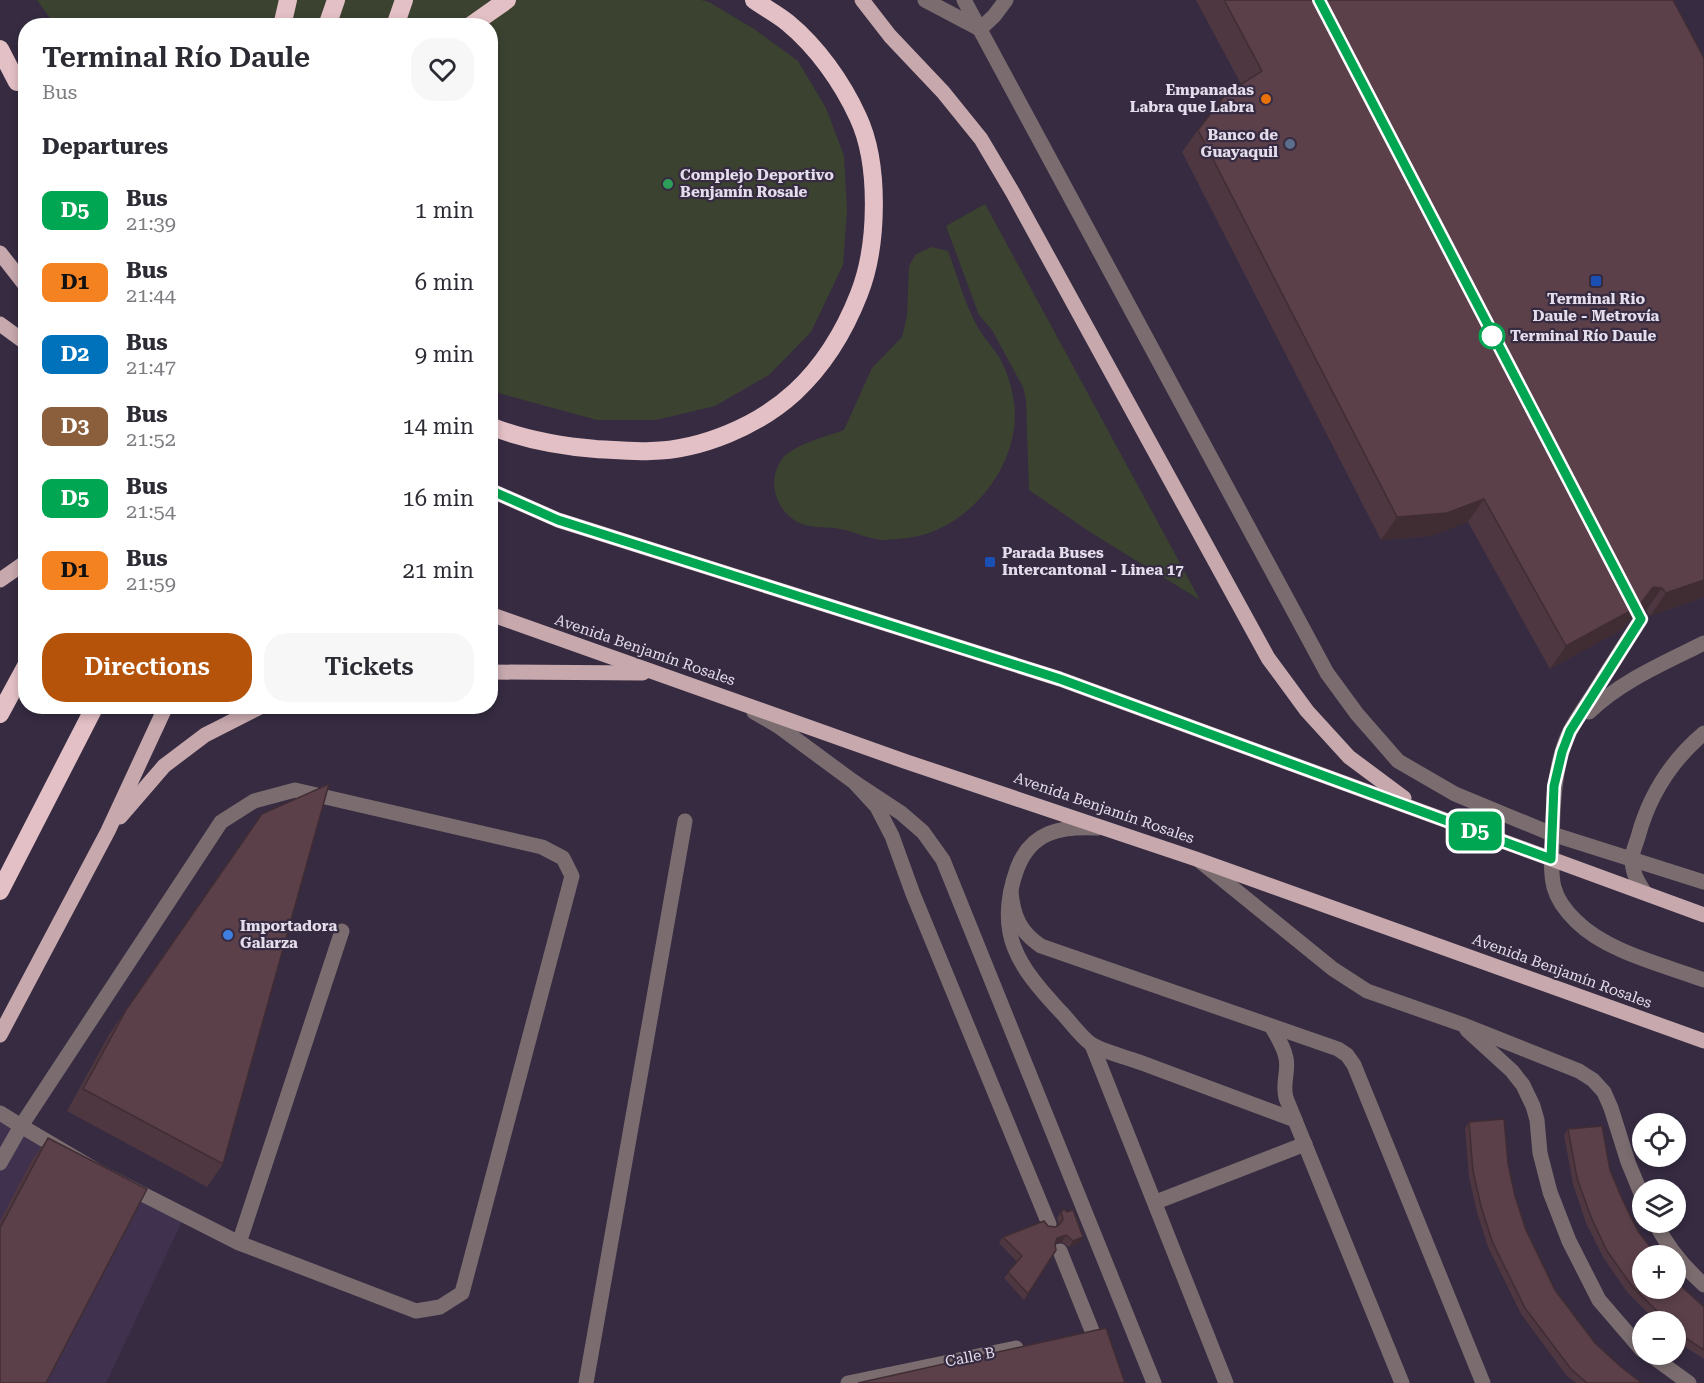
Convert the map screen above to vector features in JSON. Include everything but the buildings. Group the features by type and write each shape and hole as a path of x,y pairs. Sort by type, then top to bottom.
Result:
{"highway":[{"path":"284,18 288,0"},
{"path":"330,18 336,0"},
{"path":"398,18 404,0"},
{"path":"481,18 507,0"},
{"path":"498,430 558,446 653,451 690,446 731,433 766,413 794,392 820,365 843,330 860,292 871,248 874,199 871,158 859,118 839,82 814,49 788,23 754,0"},
{"path":"0,49 18,82"},
{"path":"0,714 18,681"},
{"path":"0,891 91,714"}],"main road":[{"path":"862,0 890,36 943,92 981,139 1013,193 1268,658 1307,711 1349,757 1419,809"},
{"path":"0,61 18,83"},
{"path":"0,254 18,276"},
{"path":"0,324 18,337"},
{"path":"498,494 558,520 1060,679 1704,915"},
{"path":"0,580 18,568"},
{"name":"Avenida Benjamín Rosales","path":"498,617 907,762 1197,859 1704,1041"},
{"path":"498,672 655,673"},
{"path":"0,1035 108,831 162,714"},
{"path":"108,831 164,766 205,735 246,714"}],"lane":[{"path":"925,0 980,29"},
{"path":"964,0 1327,673 1357,714 1398,761 1455,794 1552,834 1704,882"},
{"path":"980,29 1006,0"},
{"path":"1641,619 1570,731 1562,752 1554,786 1551,859 1553,889 1559,902 1578,923 1617,948 1704,980"},
{"path":"1570,731 1605,697 1644,673 1704,643"},
{"path":"730,699 778,726 854,782 901,813 923,832 943,860 1154,1383"},
{"path":"1645,893 1634,876 1632,858 1643,816 1664,777 1686,748 1704,733"},
{"path":"854,782 877,807 892,836 1049,1224"},
{"path":"0,1113 21,1126 99,1172 239,1244 416,1311 440,1307 462,1293 572,876 563,858 542,847 295,790 254,801 221,822 21,1126 0,1163"},
{"path":"586,1383 685,821"},
{"path":"1110,829 1065,828 1047,834 1030,845 1021,859 1011,891 1009,907 1011,940 1020,962 1033,982 1092,1045 1226,1383"},
{"path":"1197,859 1333,969 1367,991 1461,1024 1579,1071 1593,1080 1604,1092 1611,1108 1635,1179"},
{"path":"1011,891 1015,918 1030,939 1041,946 1338,1049 1347,1055 1354,1065 1483,1383"},
{"path":"239,1244 342,931"},
{"path":"1461,1024 1512,1071 1523,1085 1537,1120 1540,1153 1550,1192 1569,1241 1599,1300 1632,1338"},
{"path":"1271,1026 1287,1060 1283,1087 1295,1120 1402,1383"},
{"path":"1092,1045 1295,1120"},
{"path":"1155,1202 1305,1144"},
{"path":"1660,1233 1686,1268 1704,1285"},
{"path":"1060,1251 1087,1334 1113,1383"},
{"name":"Calle B","path":"848,1383 883,1379 1035,1345"},
{"path":"1664,1365 1689,1383"}],"shaded area":[{"path":"0,1115 183,1219 106,1383 0,1383"}],"green space":[{"name":"Complejo Deportivo Benjamín Rosale","path":"37,0 701,0 709,2 754,29 798,61 826,108 844,156 847,211 843,265 811,332 769,375 715,406 656,420 597,420 498,393 498,18 50,18"},
{"path":"985,204 1200,600 1090,532 1029,490 1026,400 1023,387 992,330 979,315 946,226"},
{"path":"932,247 948,251 964,297 980,332 997,354 1010,382 1015,414 1013,434 1000,471 976,503 961,516 926,534 880,540 841,529 809,526 798,522 790,517 778,500 774,479 777,469 782,459 794,449 844,430 872,368 902,337 907,316 909,266 916,254"}],"bus line":[{"name":"D5","path":"498,494 558,520 1060,679 1551,859 1554,786 1562,752 1570,731 1641,619 1319,0"}],"place":[{"name":"Empanadas Labra que Labra","path":"1266,99"},
{"name":"Banco de Guayaquil","path":"1290,144"},
{"name":"Complejo Deportivo Benjamín Rosale","path":"668,184"},
{"name":"Terminal Rio Daule - Metrovía","path":"1596,281"},
{"name":"Terminal Río Daule","path":"1492,336"},
{"name":"Parada Buses Intercantonal - Linea 17","path":"990,562"},
{"name":"Importadora Galarza","path":"228,935"}]}
